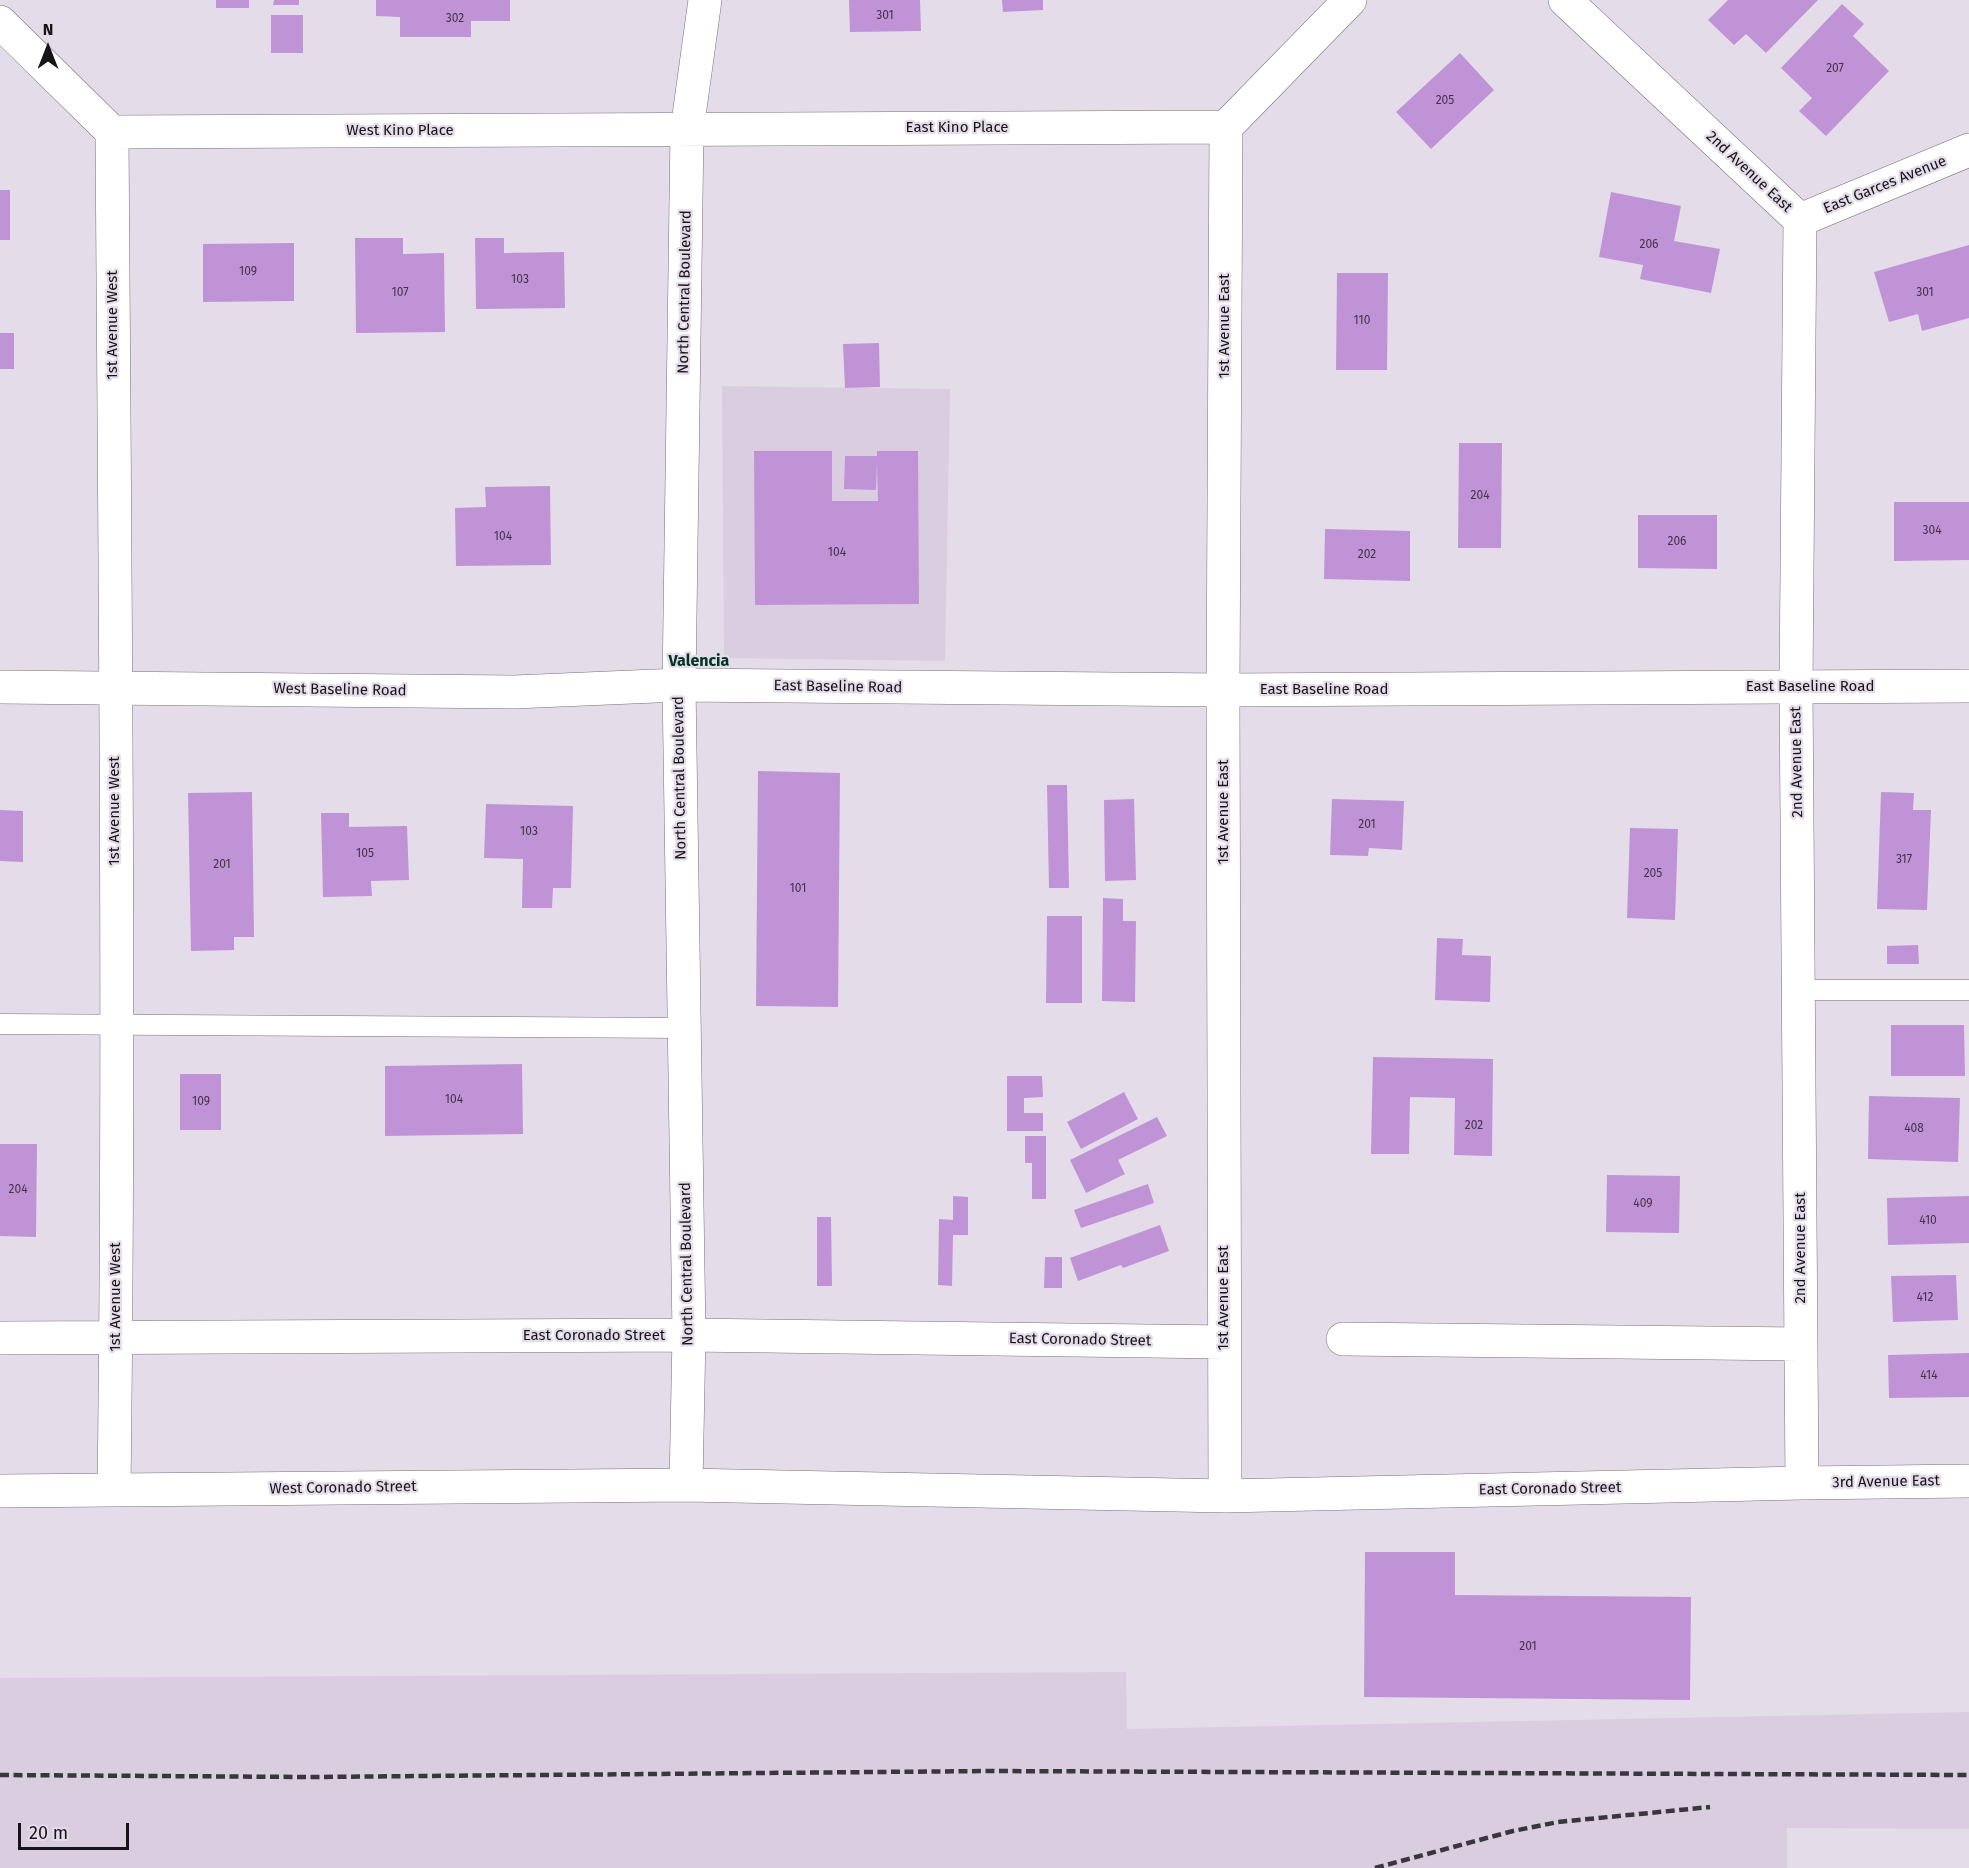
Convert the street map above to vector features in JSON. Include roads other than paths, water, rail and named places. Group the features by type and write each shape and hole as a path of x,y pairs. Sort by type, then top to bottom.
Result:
{"street":[{"name":"North Central Boulevard","path":"686,1485 689,1335 679,686 687,129 705,0"},
{"path":"1226,127 1350,0"},
{"name":"2nd Avenue East","path":"1565,0 1800,220 1796,687 1802,1483"},
{"path":"0,22 112,132"},
{"name":"East Kino Place","path":"687,129 1226,127"},
{"name":"1st Avenue East","path":"1225,1496 1223,690 1226,127"},
{"name":"West Kino Place","path":"112,132 687,129"},
{"name":"1st Avenue West","path":"112,132 116,1025 114,1490"},
{"name":"East Garces Avenue","path":"1800,220 1969,150"},
{"name":"East Baseline Road","path":"679,686 1223,690 1969,686"},
{"name":"West Baseline Road","path":"0,687 514,692 679,686"},
{"name":"East Coronado Street","path":"0,1338 689,1335 1224,1342"},
{"path":"1343,1339 1801,1344"},
{"name":"3rd Avenue East","path":"1802,1483 1969,1481"},
{"name":"East Coronado Street","path":"686,1485 1225,1496 1802,1483"},
{"name":"West Coronado Street","path":"0,1491 686,1485"}],"lane":[{"path":"1799,990 1969,990"},
{"path":"0,1024 684,1028"}],"railway":[{"path":"0,1775 310,1777 990,1771 1969,1775"},
{"path":"1375,1868 1513,1831 1558,1822 1710,1807"}],"district":[{"name":"Valencia","path":"699,662"}]}
